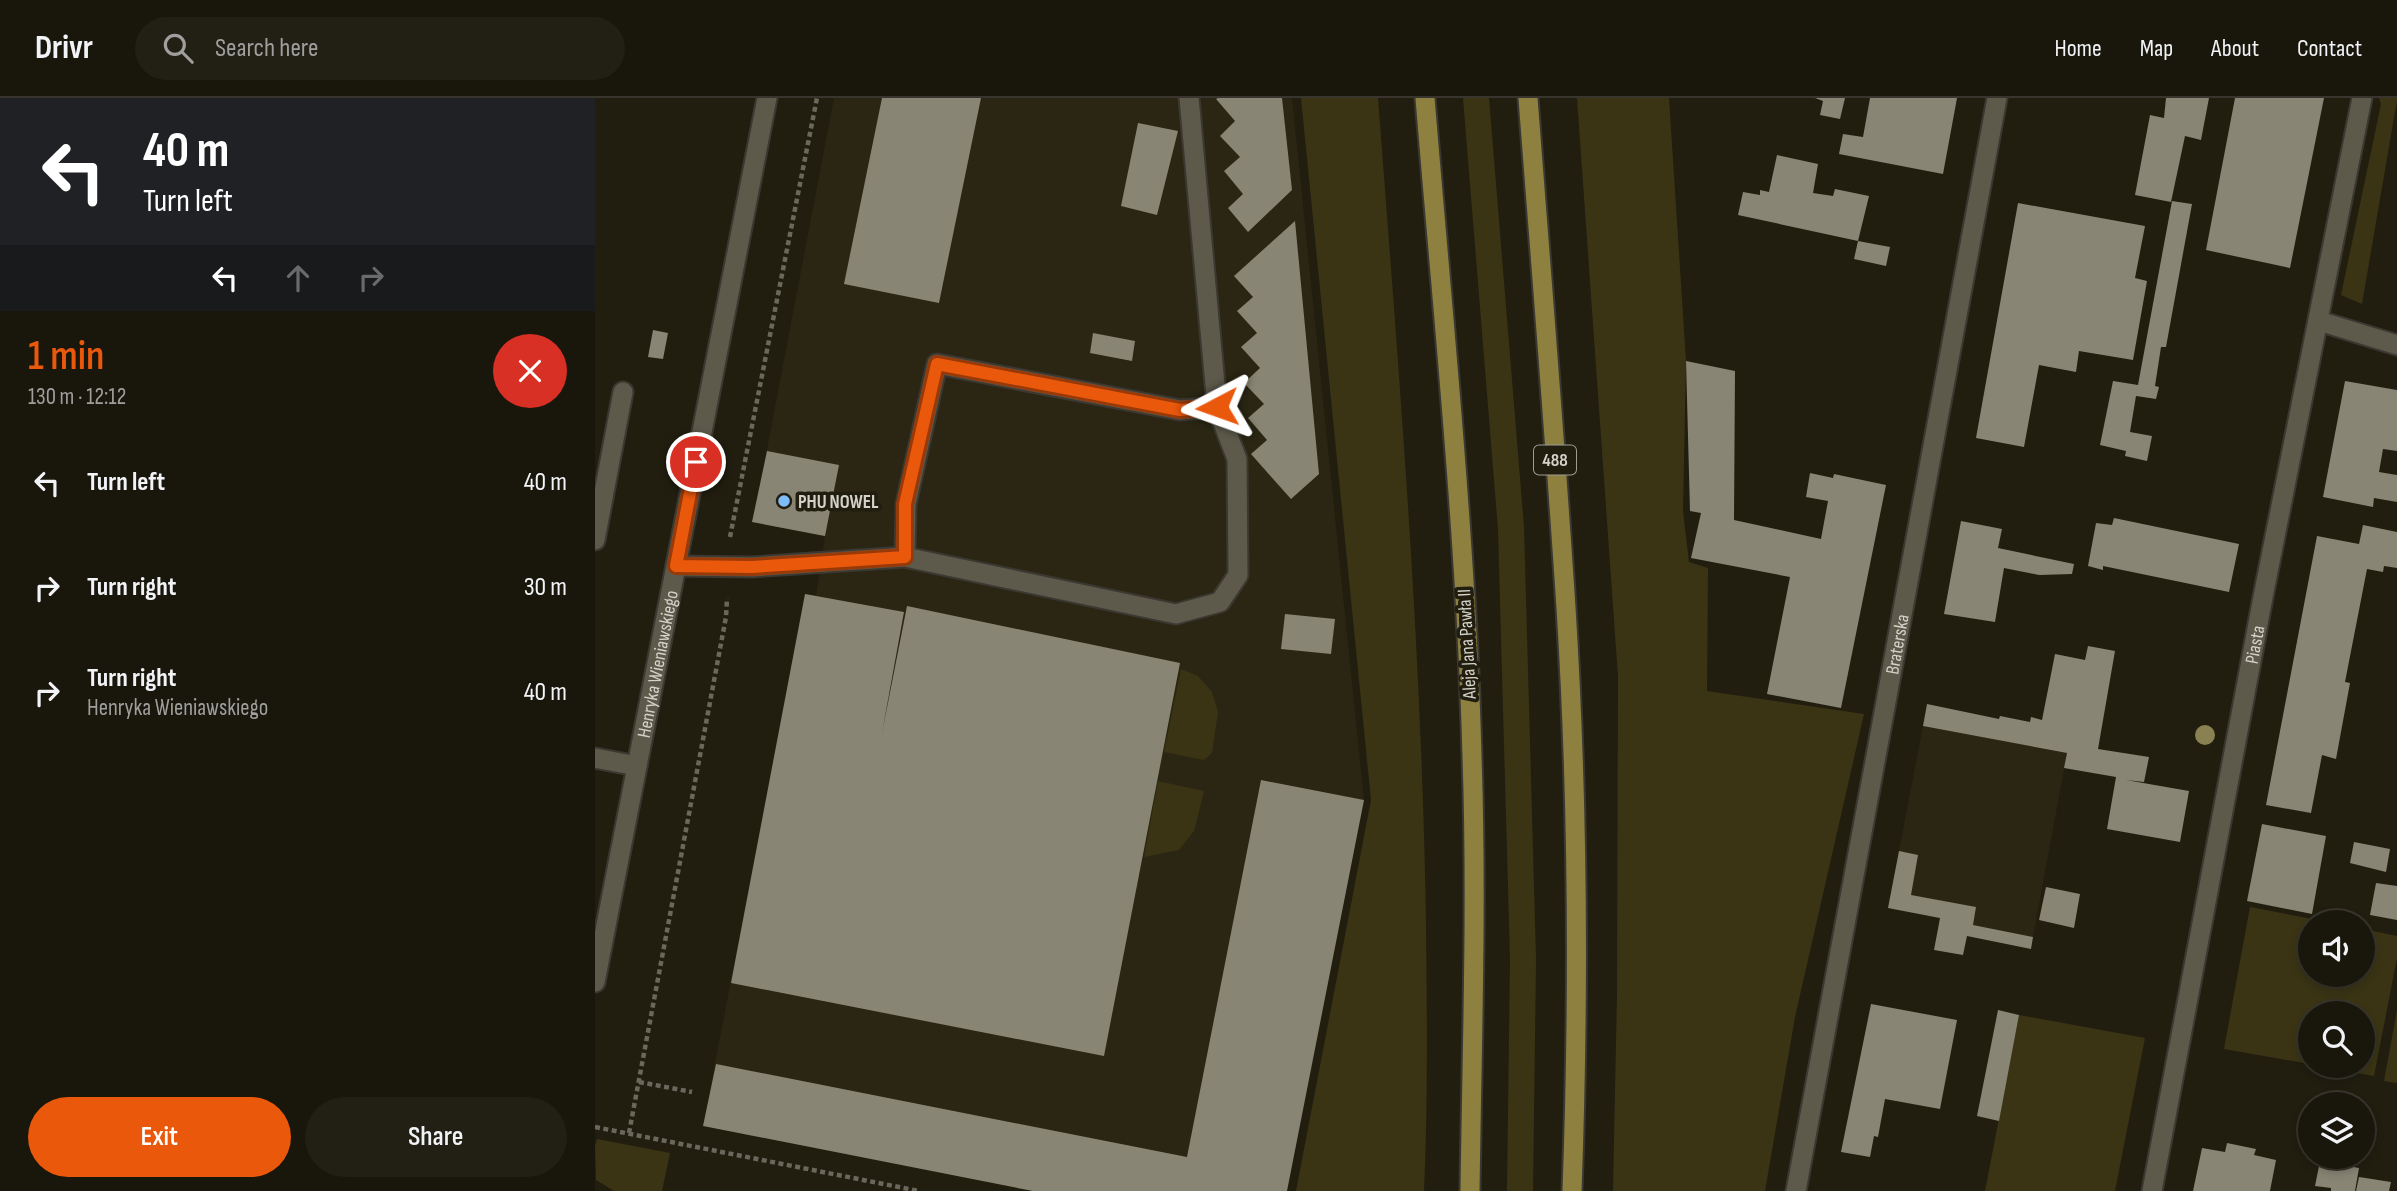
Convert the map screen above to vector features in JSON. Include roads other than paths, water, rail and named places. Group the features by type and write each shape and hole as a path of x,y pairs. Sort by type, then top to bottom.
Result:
{"main road":[{"name":"Aleja Jana Pawła II","path":"1425,98 1459,528 1472,756 1470,1191"},
{"name":"488","path":"1528,98 1566,610 1574,835 1572,1191"}],"street":[{"name":"Henryka Wieniawskiego","path":"595,982 767,98"},
{"path":"676,566 728,567 905,557 1176,614 1220,602 1238,575 1237,459 1217,407 1189,98"},
{"name":"Braterska","path":"1796,1191 1997,98"},
{"name":"Piasta","path":"2152,1191 2260,610 2362,98"},
{"path":"2319,321 2397,345"},
{"path":"905,557 905,504 937,364 1180,410 1217,407"},
{"path":"595,540 599,493 623,393"},
{"path":"595,758 637,766"}],"place":[{"name":"PHU NOWEL","path":"784,501"}]}
